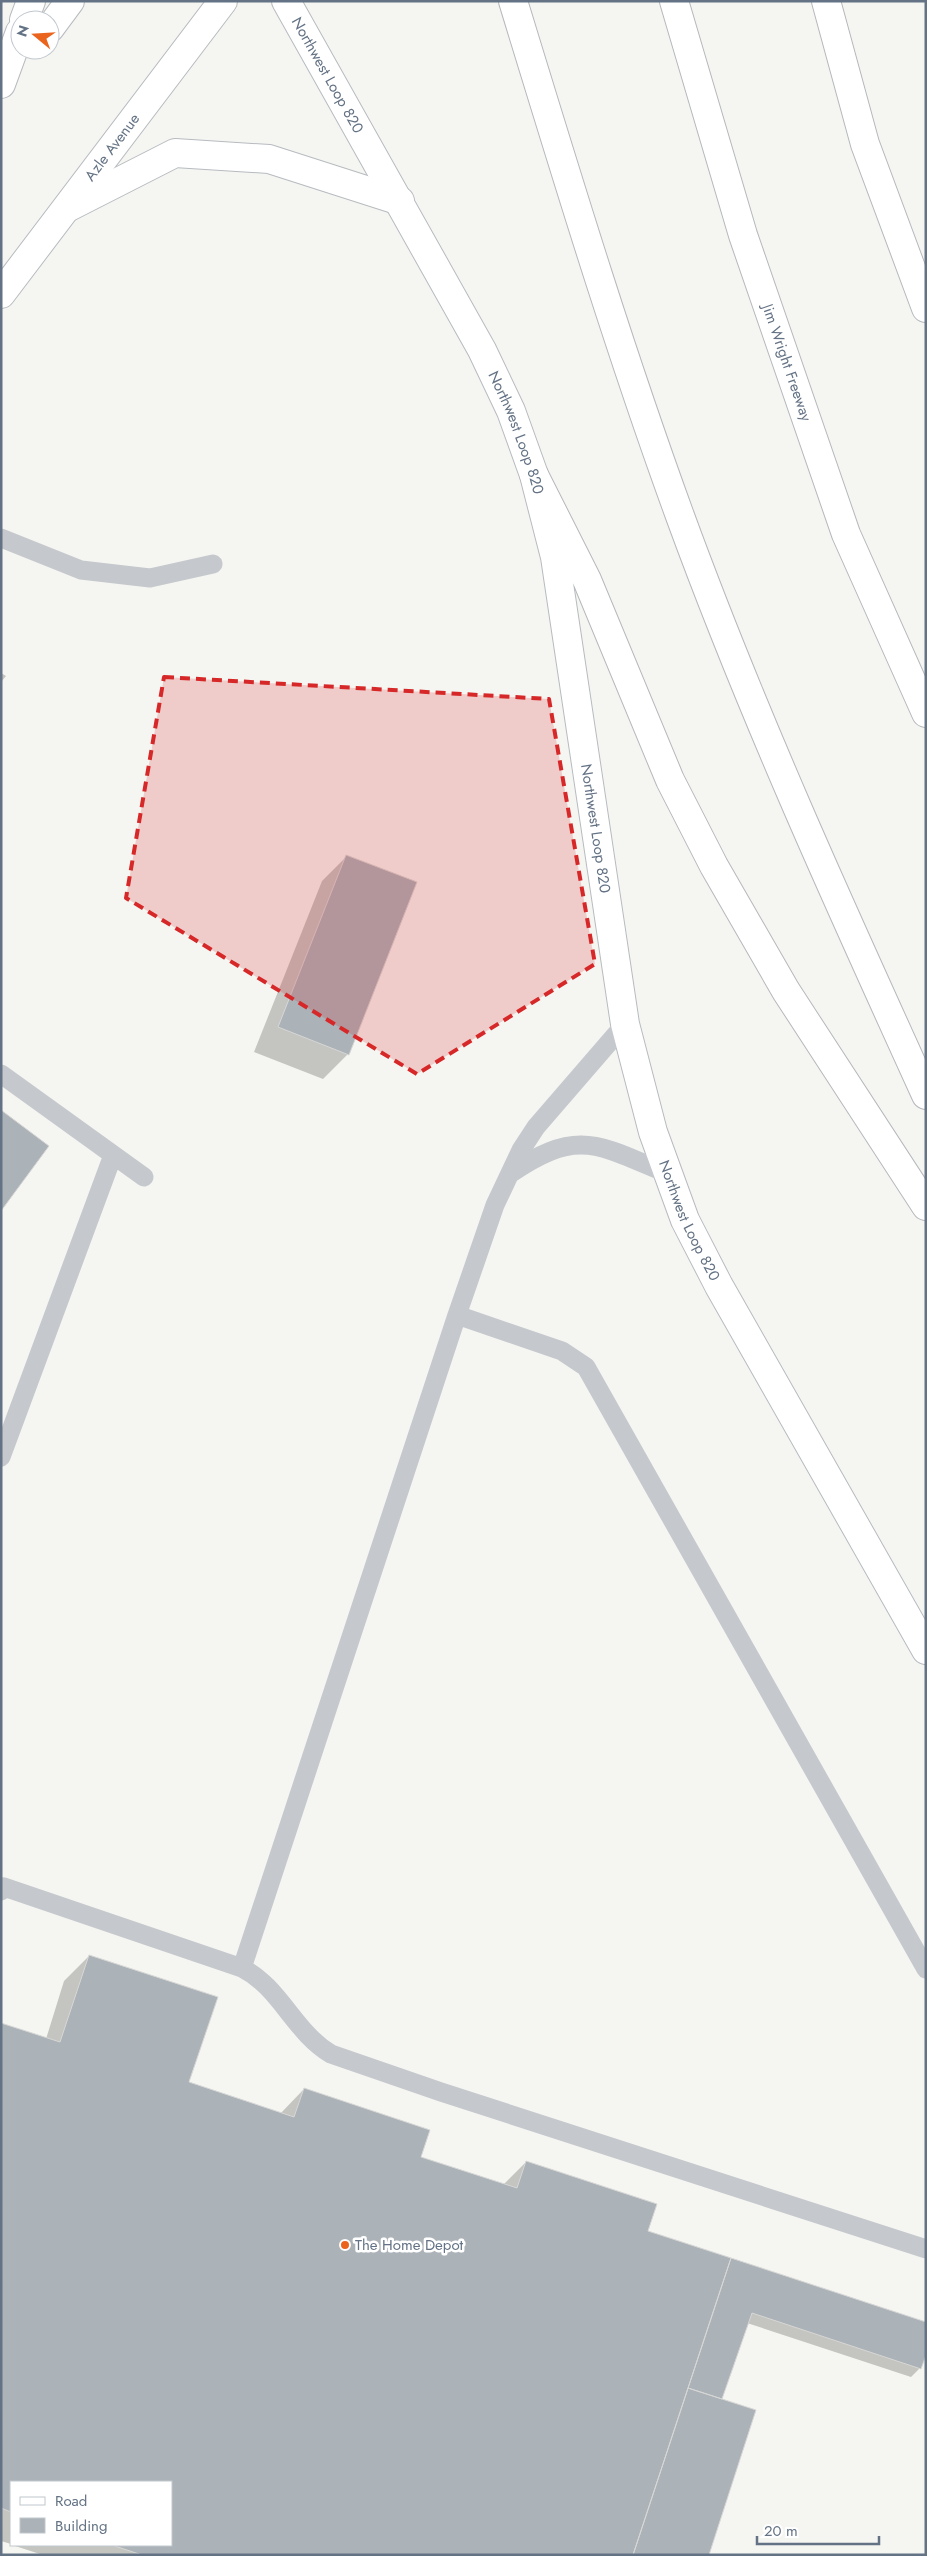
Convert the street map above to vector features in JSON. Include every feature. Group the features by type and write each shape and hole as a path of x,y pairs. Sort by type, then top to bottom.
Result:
{"main road":[{"path":"60,14 70,1"},
{"name":"Azle Avenue","path":"1,294 223,1"},
{"name":"Northwest Loop 820","path":"286,1 482,350 511,411 534,475 555,558 625,1024 642,1095 666,1173 703,1258 926,1650"},
{"path":"513,1 604,296 680,516 745,686 811,841 926,1095"},
{"name":"Jim Wright Freeway","path":"674,1 743,235 846,534 926,713"},
{"path":"826,1 866,144 926,308"},
{"path":"1,84 10,59"},
{"path":"1,92 25,60"},
{"path":"63,210 175,153 269,159 400,201"},
{"path":"534,475 587,580 670,780 714,866 786,991 926,1206"}],"lane":[{"path":"1,538 81,570 150,578 213,564"},
{"path":"242,1968 495,1205 509,1174 536,1127 625,1024"},
{"path":"1,1074 144,1177"},
{"path":"509,1174 537,1155 573,1144 613,1150 666,1173"},
{"path":"1,1457 113,1155"},
{"path":"457,1315 562,1351 586,1366 926,1969"},
{"path":"1,1891 4,1887 242,1968 266,1984 304,2033 317,2046 331,2054 441,2092 926,2249"}],"highlighted area":[{"path":"164,677 549,699 595,964 417,1074 126,898"}],"building":[{"path":"346,855 417,882 349,1055 278,1027"},
{"path":"1,1110 49,1146 1,1211"},
{"name":"The Home Depot","path":"89,1955 218,1997 189,2082 294,2117 304,2088 430,2130 421,2157 517,2188 526,2161 657,2204 648,2231 731,2258 633,2555 142,2555 115,2546 172,2546 172,2481 10,2481 10,2512 1,2508 1,2023 60,2042"},
{"path":"731,2258 926,2322 926,2355 921,2369 752,2313 722,2399 688,2388"},
{"path":"688,2388 756,2410 709,2555 633,2555"}],"place":[{"name":"The Home Depot","path":"345,2245"}]}
